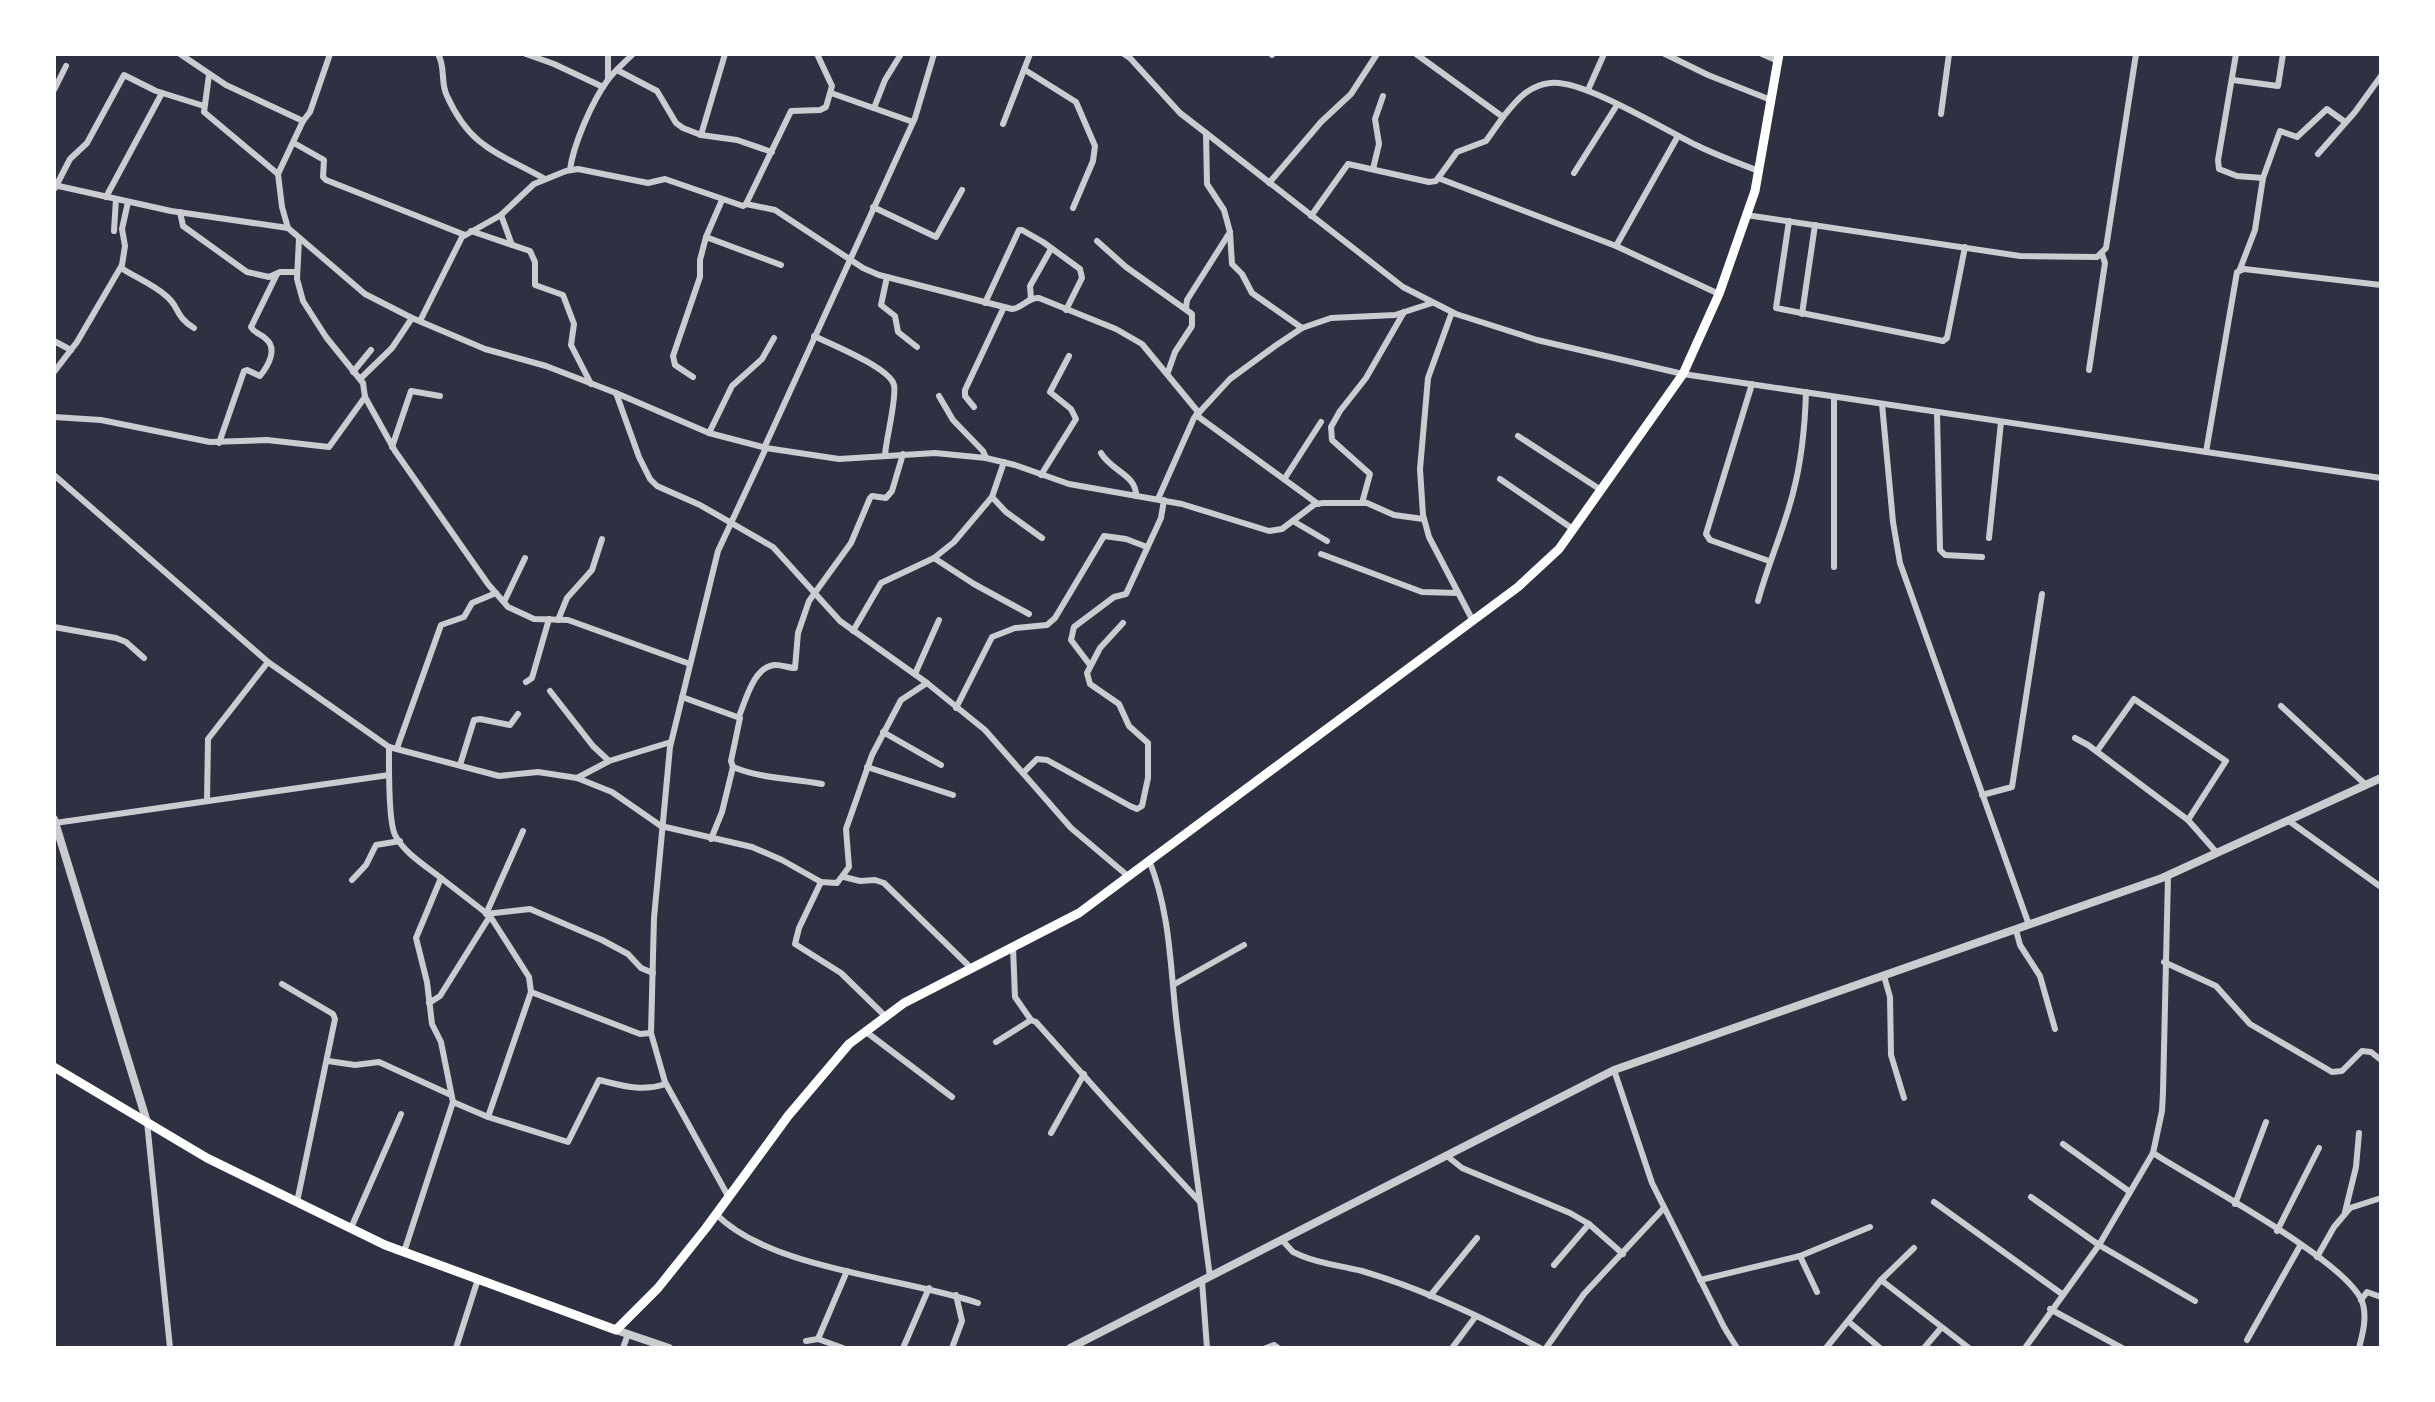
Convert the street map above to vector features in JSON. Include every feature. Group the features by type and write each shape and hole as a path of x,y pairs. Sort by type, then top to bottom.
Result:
{"main road":[{"path":"54,1067 207,1158 351,1228 404,1252 616,1330 658,1288 788,1116 849,1044 904,1003 1079,913 1518,587 1559,549 1683,374 1719,294 1759,171 1779,57"}],"street":[{"path":"180,54 209,75 303,121"},
{"path":"330,54 310,112 278,174 288,228 365,294 485,349 546,366 709,433 765,448 839,459 935,453 986,458 1069,484 1161,500 1269,531 1282,529 1318,504 1362,503 1394,515 1423,519"},
{"path":"439,54 447,96 473,139 545,179"},
{"path":"526,54 603,87"},
{"path":"608,54 608,78"},
{"path":"570,170 575,150 603,87 633,54"},
{"path":"701,135 725,54"},
{"path":"746,204 791,111 823,110 832,86 817,54"},
{"path":"874,108 885,80 901,54"},
{"path":"728,1196 666,1084 651,1033 661,826 671,742 718,551 913,122 934,54"},
{"path":"1003,124 1030,54"},
{"path":"1269,183 1321,122 1351,94 1377,54"},
{"path":"1416,54 1503,117"},
{"path":"1588,90 1604,54"},
{"path":"1665,54 1771,100"},
{"path":"1762,54 1779,57"},
{"path":"1941,114 1949,54"},
{"path":"1746,215 2020,256 2097,257 2106,248 2136,54"},
{"path":"2236,54 2219,169 2237,176 2263,178"},
{"path":"2233,80 2278,86 2283,54"},
{"path":"1129,55 1180,113 1403,287 1452,312 1537,340 1683,374 2381,478"},
{"path":"54,90 66,66"},
{"path":"617,70 657,91 676,123 701,135 737,140 772,152"},
{"path":"1025,70 1076,102 1095,146 1093,161 1073,208"},
{"path":"204,106 162,93 128,75 122,76 87,143 70,159 55,187 180,212 288,228"},
{"path":"209,75 204,112 278,174"},
{"path":"2318,154 2361,105 2381,76"},
{"path":"1311,216 1348,164 1436,181 1462,147 1486,141 1526,90 1554,82 1588,90 1678,136 1759,171"},
{"path":"106,197 162,93"},
{"path":"831,93 913,122"},
{"path":"1373,169 1379,144 1375,119 1383,96"},
{"path":"1574,173 1617,105"},
{"path":"2206,452 2237,272 2255,230 2263,178 2280,131 2296,138 2327,109 2345,122"},
{"path":"1206,133 1207,184 1224,210 1230,232 1232,264 1242,274 1252,293 1302,328"},
{"path":"1616,246 1678,136"},
{"path":"294,143 324,160 323,177 326,180 468,233 530,251 534,257 535,285 563,295 574,324 571,345 591,384"},
{"path":"360,379 416,319 458,243 468,233 501,215 524,191 570,170 648,183 665,179 743,206 775,210 863,268 887,277 1004,307 1020,308 1031,299 1039,298 1128,335 1142,344 1168,372 1197,414 1318,504"},
{"path":"1438,178 1616,246 1719,294"},
{"path":"873,207 936,237 962,190"},
{"path":"114,231 116,199"},
{"path":"693,377 675,365 673,356 700,277 700,260 706,237 722,200"},
{"path":"54,372 121,268 125,255 122,229 128,202"},
{"path":"180,212 183,226 232,263 262,277 297,272"},
{"path":"501,215 512,245"},
{"path":"1789,221 1775,307 1946,340 1965,247"},
{"path":"1802,314 1815,225"},
{"path":"985,303 1019,230 1026,231 1076,266 1081,273 1066,310"},
{"path":"1186,308 1187,300 1230,232"},
{"path":"706,237 781,265"},
{"path":"299,239 297,272 303,301 326,337 363,383 365,397 392,447 508,607 534,619 568,620 690,664"},
{"path":"1097,241 1126,267 1186,308 1194,320 1175,352 1168,372"},
{"path":"1031,299 1030,286 1051,249"},
{"path":"2089,370 2105,263 2102,254"},
{"path":"121,268 165,294 180,319 194,328"},
{"path":"2240,269 2381,285"},
{"path":"219,443 244,371 260,376 271,354 271,346 266,339 253,332 251,327 277,274"},
{"path":"887,277 882,306 895,316 898,332 917,347"},
{"path":"1090,665 1071,640 1074,627 1114,597 1126,594 1161,518 1161,500 1197,414 1230,379 1302,328 1331,318 1395,315 1433,302"},
{"path":"974,407 965,396 965,390 1004,307"},
{"path":"1362,503 1370,474 1332,440 1331,427 1373,368 1404,312"},
{"path":"1452,312 1428,378 1420,469 1423,519 1429,537 1473,621"},
{"path":"814,336 891,378 894,392 885,455"},
{"path":"709,433 732,386 762,359 774,338"},
{"path":"54,341 71,350"},
{"path":"353,372 371,350"},
{"path":"1041,475 1076,419 1071,409 1050,392 1069,356"},
{"path":"1752,384 1706,534 1710,540 1769,561"},
{"path":"392,447 411,391 440,396"},
{"path":"1758,601 1793,496 1800,465 1806,392"},
{"path":"616,393 639,457 657,486 700,505 773,547 853,631 915,674 985,730 1071,828 1128,876"},
{"path":"939,396 953,420 986,458"},
{"path":"54,417 101,420 174,437 219,443 267,440 329,447 365,397"},
{"path":"1834,397 1834,567"},
{"path":"1882,404 1900,563 2029,925"},
{"path":"1937,412 1940,550 1945,555 1982,557"},
{"path":"1285,478 1321,422"},
{"path":"1989,538 2001,422"},
{"path":"1518,436 1601,490"},
{"path":"1101,453 1108,464 1132,480 1136,486 1136,496"},
{"path":"711,839 733,767 731,761 739,716 757,676 774,665 795,668 798,633 813,592 851,543 870,498 886,498 892,491 903,454"},
{"path":"853,631 881,583 934,558 954,542 992,497 1004,462"},
{"path":"54,475 268,662 393,748 499,776 538,772 577,778 612,792 661,826 768,853 821,882 837,883 844,877 851,858 846,829 867,767 901,700 927,683"},
{"path":"1500,479 1573,529"},
{"path":"992,497 1006,512 1042,538"},
{"path":"1293,521 1327,541"},
{"path":"956,708 992,637 1015,628 1047,625 1055,618 1104,536 1126,539 1147,547"},
{"path":"558,620 567,598 592,570 602,539"},
{"path":"1321,554 1422,592 1458,593"},
{"path":"504,602 525,558"},
{"path":"934,558 1029,614"},
{"path":"488,1117 531,992 529,977 488,915 411,855 394,834 389,775 393,748 441,625 464,617 472,603 496,593"},
{"path":"1982,795 2012,787 2042,594"},
{"path":"526,682 532,678 549,619"},
{"path":"915,674 939,620"},
{"path":"1023,773 1034,761 1047,760 1130,806 1137,809 1142,806 1148,778 1148,743 1129,726 1119,704 1090,684 1087,673 1123,623"},
{"path":"54,627 116,638 126,642 144,658"},
{"path":"207,801 208,739 268,662"},
{"path":"550,691 593,746 609,761"},
{"path":"682,697 739,716"},
{"path":"2097,751 2134,699 2226,761 2188,820"},
{"path":"2281,706 2366,785"},
{"path":"460,765 474,720 510,725 518,714"},
{"path":"883,732 941,765"},
{"path":"2075,738 2188,820 2217,853"},
{"path":"577,778 609,761 671,742"},
{"path":"733,767 774,779 792,778 822,784"},
{"path":"867,767 953,795"},
{"path":"170,1348 147,1122 55,821 389,775"},
{"path":"1070,1348 1614,1070 2168,876 2381,778"},
{"path":"2289,821 2381,887"},
{"path":"429,1003 440,996 488,915 523,831"},
{"path":"352,880 366,865 376,845 400,841"},
{"path":"1149,860 1162,891 1200,1202 1207,1348"},
{"path":"2025,1348 2050,1309 2099,1245 2153,1153 2162,1102 2168,876"},
{"path":"844,877 884,883 971,968"},
{"path":"404,1252 452,1099 441,1042 432,1024 427,982 416,938 441,878"},
{"path":"821,882 799,928 795,944 841,973 885,1016"},
{"path":"488,915 530,909 602,940 653,973"},
{"path":"2016,930 2020,945 2040,976 2055,1029"},
{"path":"1173,985 1244,945"},
{"path":"1013,947 1015,997 1031,1020 1200,1202"},
{"path":"2164,962 2216,986 2250,1024 2332,1072 2342,1071 2362,1051 2371,1052 2381,1060"},
{"path":"1884,976 1890,997 1891,1055 1904,1098"},
{"path":"282,984 335,1017 297,1202"},
{"path":"531,992 640,1034 651,1033"},
{"path":"996,1042 1031,1020"},
{"path":"865,1031 952,1097"},
{"path":"328,1061 355,1065 379,1062 488,1117 569,1142 599,1080 628,1089 652,1089 666,1084"},
{"path":"1614,1070 1652,1183 1737,1348"},
{"path":"1051,1133 1084,1074"},
{"path":"351,1228 401,1114"},
{"path":"2235,1204 2266,1122"},
{"path":"2344,1214 2356,1167 2359,1133"},
{"path":"2063,1144 2130,1192"},
{"path":"2277,1231 2319,1148"},
{"path":"2153,1153 2317,1257 2345,1279 2361,1300 2364,1320 2359,1348"},
{"path":"1447,1156 1462,1168 1548,1203 1589,1224 1623,1254"},
{"path":"2031,1197 2099,1245 2195,1301"},
{"path":"2317,1257 2350,1208 2381,1198"},
{"path":"1934,1202 2062,1294"},
{"path":"1282,1240 1293,1252 1302,1256 1362,1271 1430,1296 1543,1348 1584,1294 1664,1208"},
{"path":"716,1214 731,1230 745,1237 847,1271 929,1288 978,1303"},
{"path":"1554,1265 1589,1224"},
{"path":"1700,1280 1800,1256 1870,1227"},
{"path":"1430,1296 1477,1238"},
{"path":"2247,1340 2300,1246"},
{"path":"1826,1348 1881,1280 1914,1248"},
{"path":"1800,1256 1817,1292"},
{"path":"818,1339 847,1271"},
{"path":"456,1348 478,1279"},
{"path":"1881,1280 1969,1348"},
{"path":"903,1348 929,1288"},
{"path":"2361,1300 2367,1292 2381,1297"},
{"path":"952,1348 962,1321 956,1295"},
{"path":"2050,1309 2110,1345 2122,1348"},
{"path":"1452,1348 1476,1316"},
{"path":"1849,1322 1880,1348"},
{"path":"1924,1348 1941,1328"},
{"path":"616,1330 669,1348"},
{"path":"623,1348 628,1334"},
{"path":"806,1341 818,1339 843,1348"},
{"path":"1266,1348 1274,1345 1278,1348"}]}
